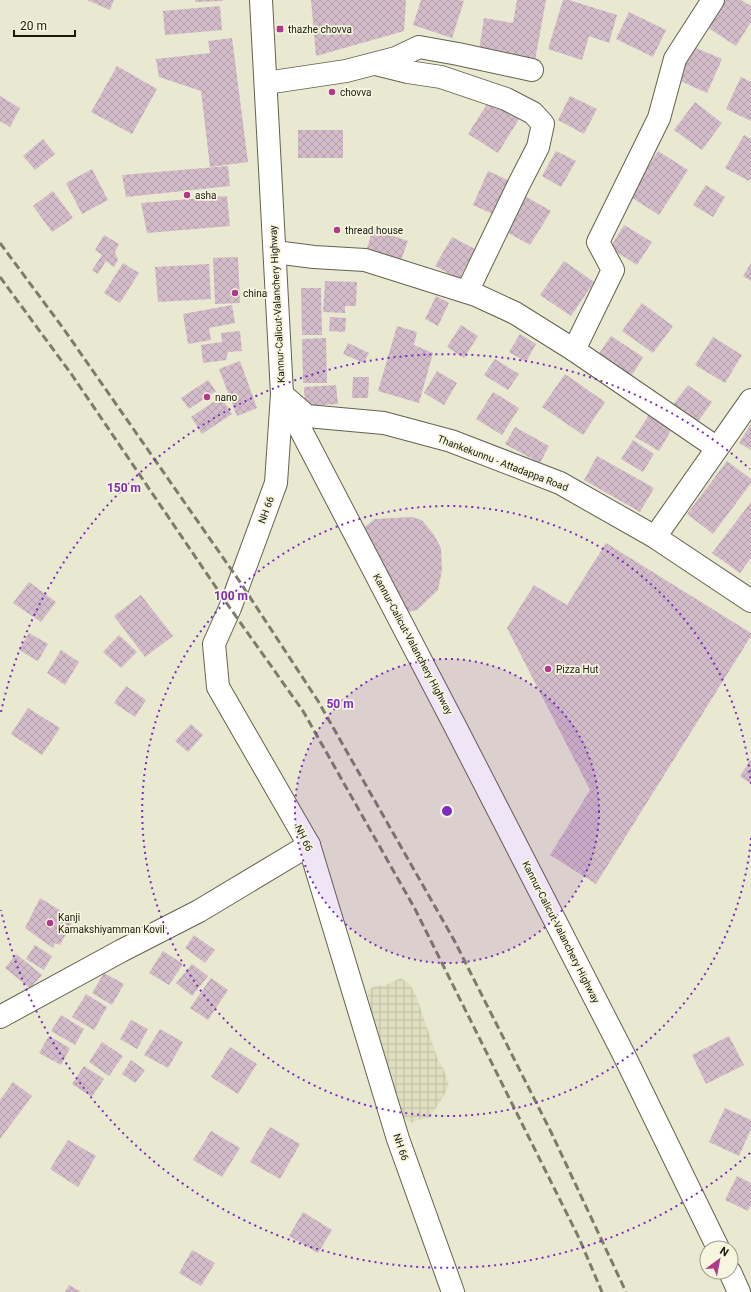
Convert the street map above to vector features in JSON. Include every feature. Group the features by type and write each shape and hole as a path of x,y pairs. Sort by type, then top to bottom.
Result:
{"main road":[{"name":"Kannur-Calicut-Valanchery Highway","path":"262,0 282,394 616,1039 714,1240"},
{"path":"574,350 613,270 598,242 659,118 675,59 713,0"},
{"path":"266,83 346,71 376,64 396,58 419,47 532,70"},
{"path":"376,64 408,72 442,77 506,99 533,112 544,124 538,147 467,292"},
{"path":"274,252 314,257 365,260 476,295 515,313 574,350 717,448"},
{"name":"Thankekunnu - Attadappa Road","path":"282,394 307,416 384,423 451,441 560,483 655,537 751,601"},
{"name":"NH 66","path":"282,394 276,484 230,608 214,644 218,687 309,845 398,1139 453,1292"},
{"path":"655,537 751,400"},
{"path":"0,1017 199,910 309,845"},
{"path":"734,1280 739,1292"}],"shaded area":[{"path":"401,978 410,985 416,995 438,1060 444,1070 449,1086 429,1118 411,1123 404,1118 400,1110 374,1028 367,991 376,985 384,986"}],"building":[{"path":"87,0 114,0 110,10"},
{"path":"195,0 223,0 223,1 195,2"},
{"path":"311,0 406,0 404,31 316,56"},
{"path":"421,0 464,1 452,38 413,25"},
{"path":"517,0 546,0 535,60 479,50 484,18 513,23"},
{"path":"563,0 569,0 617,15 609,43 589,36 582,60 548,49"},
{"path":"721,0 741,0 751,6 751,22 736,46 705,26"},
{"path":"220,6 222,30 165,35 163,11"},
{"path":"629,12 666,30 653,57 616,39"},
{"path":"232,38 248,162 210,167 201,91 159,77 156,59 210,53 208,41"},
{"path":"691,46 722,59 707,93 676,79"},
{"path":"117,66 157,89 132,134 91,112"},
{"path":"741,77 751,82 751,121 726,109"},
{"path":"0,96 20,108 10,127 0,121"},
{"path":"570,96 597,109 584,134 558,120"},
{"path":"489,101 519,119 498,153 468,134"},
{"path":"695,102 722,123 702,150 674,130"},
{"path":"298,130 343,130 343,158 298,158"},
{"path":"744,135 751,139 751,178 749,181 725,168"},
{"path":"43,139 55,154 35,170 23,156"},
{"path":"556,151 576,161 561,187 542,176"},
{"path":"658,151 688,170 659,215 629,196"},
{"path":"228,166 230,186 126,197 122,175"},
{"path":"92,169 108,200 82,214 66,183"},
{"path":"488,171 512,182 497,216 473,205"},
{"path":"706,185 725,197 713,217 693,205"},
{"path":"53,191 73,218 52,232 33,206"},
{"path":"227,196 230,226 147,233 141,203"},
{"path":"525,196 551,211 530,245 505,231"},
{"path":"624,225 652,242 637,265 610,248"},
{"path":"373,229 408,241 400,263 366,251"},
{"path":"104,235 119,244 115,252 118,260 114,267 106,261 98,274 92,270 102,255 95,250"},
{"path":"452,237 475,249 459,279 435,266"},
{"path":"238,257 240,303 215,304 213,258"},
{"path":"564,261 594,282 571,316 540,295"},
{"path":"123,263 139,273 120,303 104,293"},
{"path":"751,263 751,281 743,276"},
{"path":"209,264 211,299 158,302 155,267"},
{"path":"325,281 357,282 356,306 345,306 345,313 323,312"},
{"path":"301,288 321,288 322,335 302,335"},
{"path":"436,296 449,303 438,326 425,319"},
{"path":"642,303 673,326 653,353 622,331"},
{"path":"232,305 235,323 209,328 211,340 188,344 183,314"},
{"path":"330,317 346,318 345,332 329,331"},
{"path":"461,325 478,336 464,358 447,347"},
{"path":"397,326 417,332 414,345 433,353 419,403 378,391"},
{"path":"240,331 242,351 228,352 226,360 203,363 201,345 222,342 221,333"},
{"path":"520,334 536,344 526,362 509,352"},
{"path":"611,336 643,357 631,377 598,355"},
{"path":"713,337 742,355 725,383 695,365"},
{"path":"326,338 327,383 303,383 302,339"},
{"path":"348,343 369,353 364,363 343,354"},
{"path":"495,359 519,374 508,390 484,375"},
{"path":"240,361 257,408 237,416 219,369"},
{"path":"437,371 457,383 444,405 424,393"},
{"path":"565,374 605,402 583,435 542,407"},
{"path":"353,377 369,377 368,398 352,398"},
{"path":"208,380 216,391 189,409 181,398"},
{"path":"336,385 338,404 305,406 304,387"},
{"path":"688,385 712,402 695,426 670,409"},
{"path":"493,392 519,408 502,435 476,419"},
{"path":"221,397 232,414 202,434 191,417"},
{"path":"650,413 673,427 659,451 635,437"},
{"path":"751,424 751,450 739,443"},
{"path":"515,427 549,446 540,463 505,444"},
{"path":"633,440 654,454 643,472 621,459"},
{"path":"597,456 654,488 640,512 584,480"},
{"path":"727,461 751,479 751,483 713,534 687,514"},
{"path":"751,502 751,558 740,573 712,553"},
{"path":"412,517 422,520 434,535 441,548 442,570 438,590 417,610 407,612 362,529 375,519"},
{"path":"606,543 751,633 751,636 596,884 550,855 590,790 507,628 534,585 567,605"},
{"path":"29,582 56,602 41,622 13,603"},
{"path":"141,595 173,636 145,657 114,616"},
{"path":"29,633 48,644 38,661 19,650"},
{"path":"119,635 137,652 121,668 103,652"},
{"path":"61,650 79,662 65,685 47,673"},
{"path":"126,686 146,700 135,717 114,703"},
{"path":"28,708 60,728 42,755 11,734"},
{"path":"191,724 203,735 188,752 175,741"},
{"path":"751,759 751,784 740,776"},
{"name":"Kanji Kamakshiyamman Kovil","path":"40,898 74,919 60,945 55,943 53,948 25,928"},
{"path":"194,935 215,950 205,963 185,948"},
{"path":"35,945 52,956 44,970 26,959"},
{"path":"163,951 183,964 169,985 149,973"},
{"path":"16,954 42,975 30,988 5,968"},
{"path":"192,964 208,976 192,996 176,983"},
{"path":"104,973 124,984 112,1005 92,993"},
{"path":"211,978 228,990 208,1020 190,1008"},
{"path":"86,994 107,1007 94,1030 72,1017"},
{"path":"61,1015 84,1029 75,1045 51,1031"},
{"path":"131,1020 148,1029 137,1049 120,1039"},
{"path":"160,1029 183,1042 168,1068 144,1055"},
{"path":"49,1036 70,1048 61,1065 39,1053"},
{"path":"729,1036 744,1065 706,1084 692,1055"},
{"path":"102,1042 123,1056 109,1076 89,1062"},
{"path":"230,1047 257,1064 238,1094 211,1077"},
{"path":"131,1060 145,1070 135,1083 122,1074"},
{"path":"84,1066 104,1079 92,1097 72,1084"},
{"path":"13,1082 32,1096 0,1139 0,1100"},
{"path":"725,1108 751,1120 751,1129 739,1156 709,1142"},
{"path":"270,1127 300,1144 280,1179 250,1162"},
{"path":"211,1131 240,1148 222,1177 193,1160"},
{"path":"68,1140 96,1156 78,1187 50,1169"},
{"path":"737,1176 751,1183 751,1204 748,1211 725,1200"},
{"path":"303,1212 332,1230 318,1253 289,1236"},
{"path":"192,1250 215,1263 201,1286 179,1273"},
{"path":"69,1285 81,1292 65,1292"}],"railway":[{"path":"0,243 63,328 240,582 318,701 454,940 551,1132 626,1292"},
{"path":"0,277 72,375 230,608 303,711 415,909 579,1238 602,1292"}],"place":[{"name":"thazhe chovva","path":"280,29"},
{"name":"chovva","path":"332,92"},
{"name":"asha","path":"187,195"},
{"name":"thread house","path":"337,230"},
{"name":"china","path":"235,293"},
{"name":"nano","path":"207,397"},
{"name":"Pizza Hut","path":"548,669"},
{"name":"Kanji Kamakshiyamman Kovil","path":"50,923"}]}
